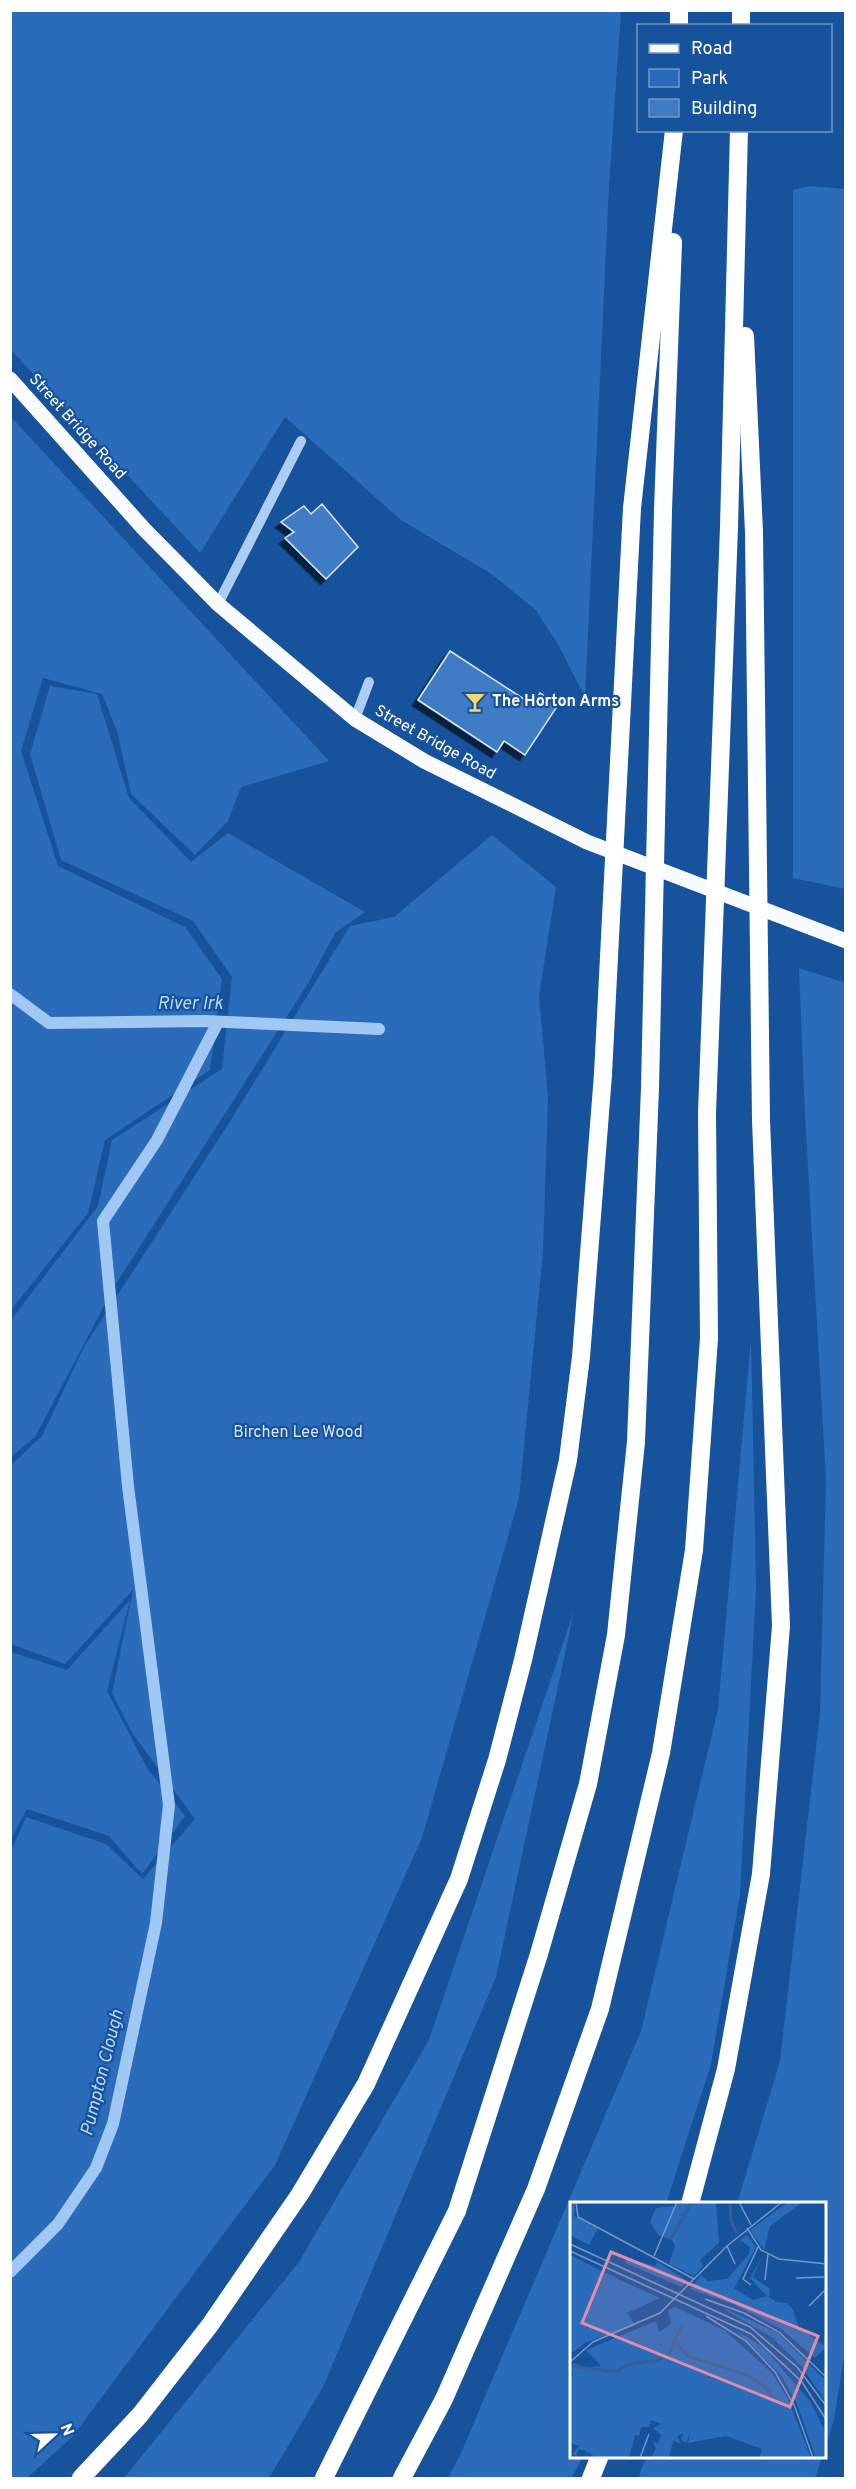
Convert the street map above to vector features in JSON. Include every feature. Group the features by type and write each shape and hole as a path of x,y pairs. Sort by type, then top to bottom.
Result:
{"highway":[{"path":"81,2478 140,2415 210,2325 300,2194 366,2084 459,1879 497,1760 520,1671 568,1460 582,1357 603,1074 632,508 675,132"},
{"path":"324,2478 457,2211 539,1954 588,1784 616,1635 636,1442 650,1088 663,510 675,132"},
{"path":"402,2478 444,2399 540,2177 600,2009 661,1753 695,1538 709,1338 707,1113 729,527 739,132"},
{"path":"691,2202 726,2068 761,1874 781,1626 761,1120 754,532 739,187"},
{"path":"591,2478 598,2459"}],"main road":[{"name":"Street Bridge Road","path":"10,379 144,529 218,604 355,719 424,761 586,842 846,941"}],"lane":[{"path":"218,604 301,441"},
{"path":"355,719 369,682"}],"green space":[{"path":"11,10 621,11 609,186 585,697 559,646 535,609 490,573 401,520 285,417 200,553 11,350"},
{"path":"810,186 845,189 845,889 793,878 793,190"},
{"path":"11,417 329,761 241,787 228,821 195,855 131,794 117,731 102,694 43,678 21,751 58,866 185,927 222,979 210,1070 105,1140 88,1213 11,1310"},
{"path":"50,686 97,694 129,798 191,862 228,833 365,912 335,933 309,982 114,1287 35,1437 11,1457 11,1320 98,1206 112,1140 222,1069 232,977 193,921 61,860 30,754"},
{"name":"Birchen Lee Wood","path":"492,835 556,887 539,996 548,1097 543,1252 519,1498 422,1838 275,2165 72,2437 27,2478 11,2478 11,1851 26,1817 106,1844 143,1879 195,1819 133,1734 112,1693 133,1590 65,1664 11,1644 11,1465 42,1436 84,1347 234,1115 350,926 394,917"},
{"path":"799,968 846,983 846,2344 834,2419 826,2446 826,2202 738,2202 780,2061 820,1713 826,1480"},
{"path":"751,1339 756,1588 740,1894 711,2064 667,2202 570,2202 570,2459 582,2459 572,2478 448,2478 461,2453 641,2031 718,1709"},
{"path":"130,1600 107,1691 147,1768 185,1816 142,1874 109,1836 27,1809 10,1841 11,1652 67,1670"},
{"path":"574,1611 496,1977 323,2387 269,2478 124,2478 299,2262 429,2040"},
{"path":"646,2459 822,2459 815,2478 638,2478"}],"building":[{"path":"322,504 358,547 326,579 285,538 294,532 281,522 304,506 311,514"},
{"name":"The Horton Arms","path":"450,651 533,705 540,693 558,705 525,755 504,741 497,752 418,700"}],"waterway":[{"name":"River Irk","path":"10,994 49,1023 205,1021 379,1029"},
{"name":"Pumpton Clough","path":"10,2272 58,2224 96,2168 113,2124 156,1923 169,1805 128,1486 103,1221 157,1140 218,1022"}],"place":[{"name":"The Horton Arms","path":"475,702"}]}
